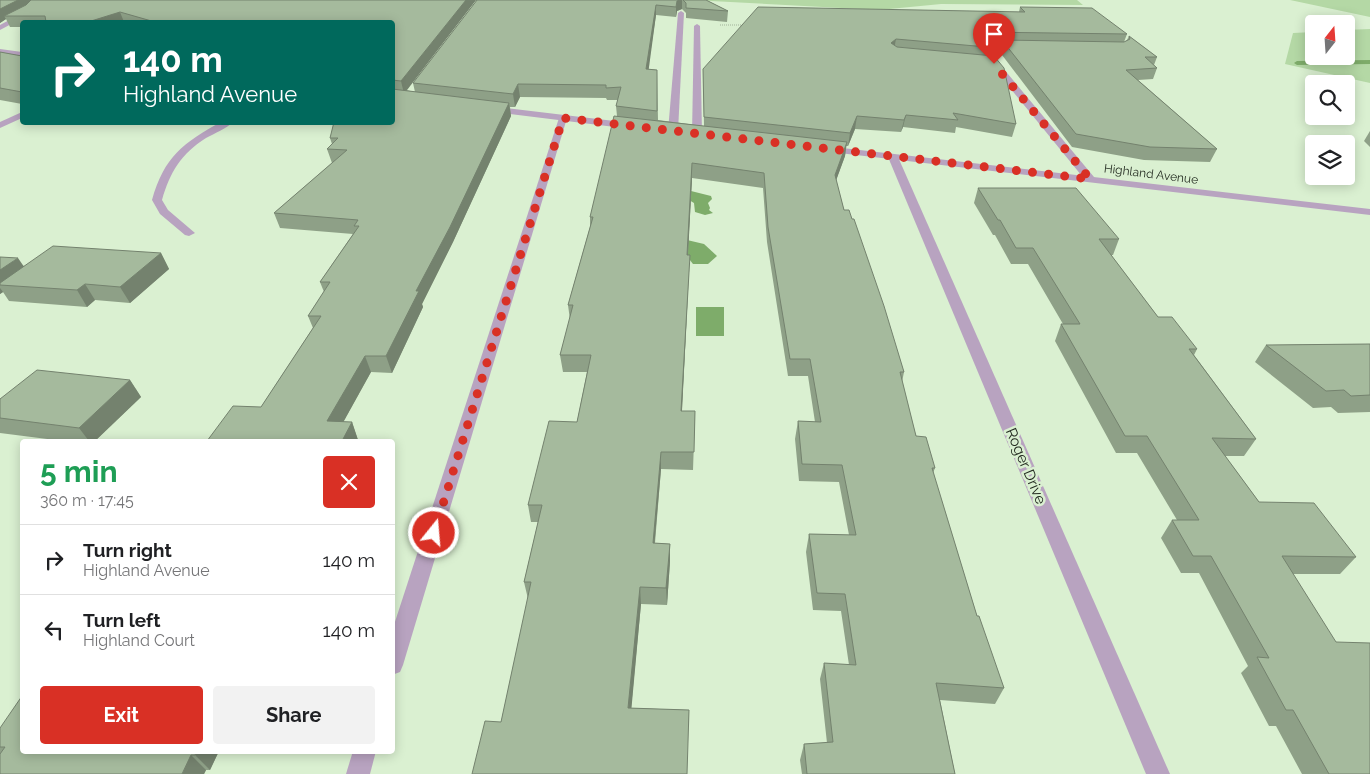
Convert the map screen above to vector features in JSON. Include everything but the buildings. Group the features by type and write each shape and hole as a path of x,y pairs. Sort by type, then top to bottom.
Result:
{"street":[{"path":"0,28 35,8 42,0"},
{"path":"681,13 685,133 697,26"},
{"path":"1032,48 982,47 1090,179"},
{"path":"0,51 20,54"},
{"path":"974,62 994,64"},
{"path":"475,107 645,128"},
{"path":"0,125 20,116"},
{"path":"395,655 563,118"},
{"path":"189,233 164,212 157,200 160,187 170,164 182,149 224,125"},
{"name":"Highland Avenue","path":"814,148 1370,212"},
{"name":"Roger Drive","path":"893,157 1158,774"},
{"path":"358,774 365,754"}],"path":[{"path":"697,26 749,25"}],"shaded area":[{"path":"692,0 1077,0 1083,5 941,4 879,10"},
{"path":"1290,0 1370,0 1370,17"},
{"path":"1370,29 1370,83 1355,80 1355,75 1334,75 1285,64 1293,33 1305,32 1305,65 1355,65 1355,30"},
{"path":"691,191 711,196 712,199 708,203 709,210 713,213 705,215 695,212 694,203 684,197 683,193"},
{"path":"687,240 704,244 717,256 708,264 693,264 676,242"},
{"path":"696,307 724,307 724,336 696,336"}],"waterway":[{"path":"1297,63 1370,62"}],"route":[{"path":"434,533 563,118 1090,179 994,64"}]}
